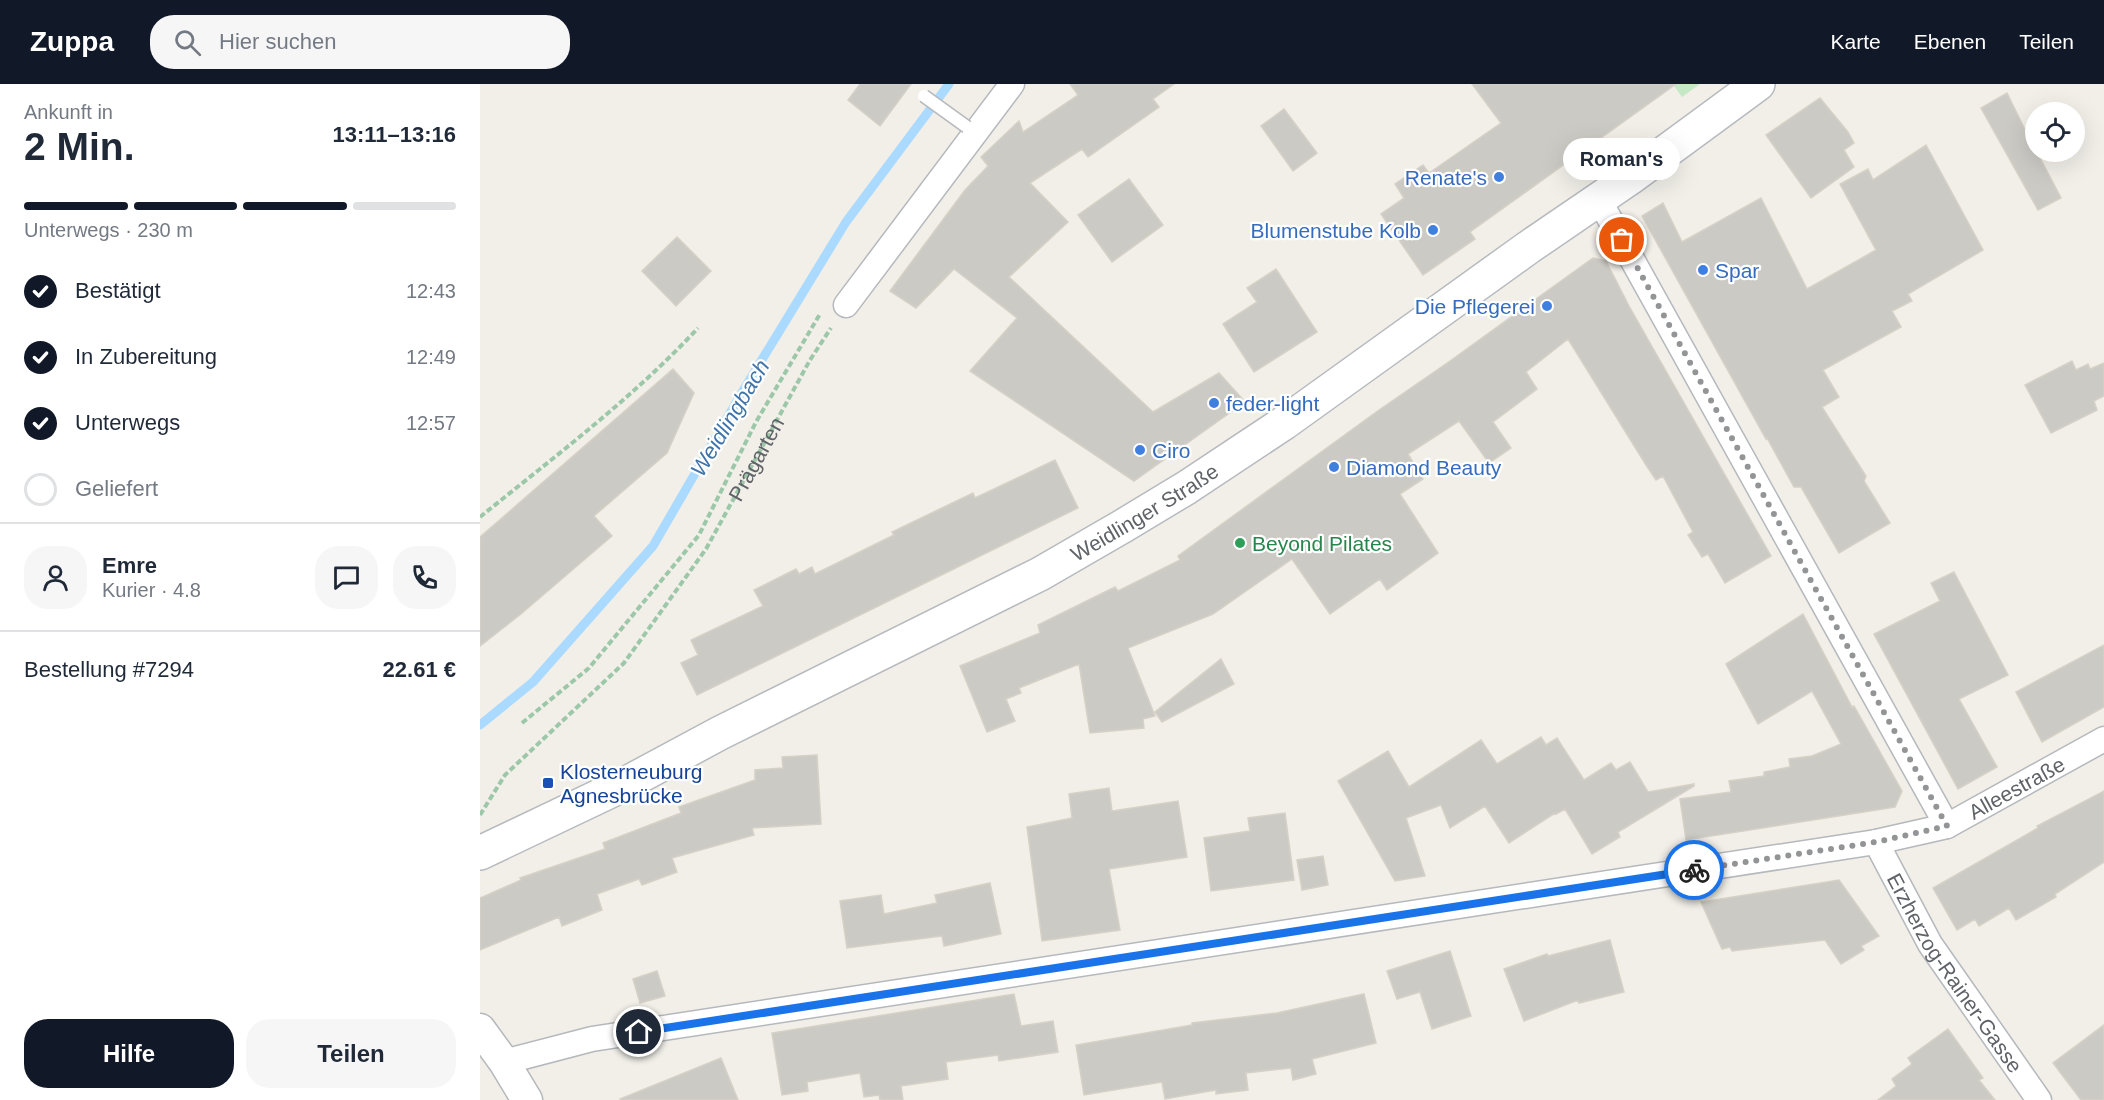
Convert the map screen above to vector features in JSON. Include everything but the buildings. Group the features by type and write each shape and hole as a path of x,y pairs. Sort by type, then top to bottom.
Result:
{"main road":[{"name":"Weidlinger Straße","path":"480,853 627,783 720,733 1040,574 1123,526 1186,488 1284,423 1598,198 1630,178 1758,84"}],"street":[{"path":"846,305 1012,84"},
{"path":"1598,198 1947,826"},
{"name":"Alleestraße","path":"504,1062 592,1039 1876,842 1947,826 2104,739"},
{"name":"Erzherzog-Rainer-Gasse","path":"1876,842 1930,944 2039,1100"},
{"path":"480,1029 527,1100"}],"lane":[{"path":"924,96 967,127"}],"path":[{"name":"Prägarten","path":"480,815 505,775 624,663 706,549 810,360 846,305"},
{"path":"522,723 589,668 699,535 756,422 821,314"},
{"path":"480,517 562,451 670,358 698,328"}],"green space":[{"path":"1676,84 1700,84 1682,97 1674,86"}],"waterway":[{"name":"Weidlingbach","path":"480,725 533,682 653,546 744,389 846,222 949,84"}],"way so far":[{"path":"1622,240 1947,826 1876,842 1694,870"}],"place":[{"name":"Renate's","path":"1499,177"},
{"name":"Blumenstube Kolb","path":"1433,230"},
{"name":"Roman's","path":"1622,240"},
{"name":"Spar","path":"1703,270"},
{"name":"Die Pflegerei","path":"1547,306"},
{"name":"feder-light","path":"1214,403"},
{"name":"Ciro","path":"1140,450"},
{"name":"Diamond Beauty","path":"1334,467"},
{"name":"Beyond Pilates","path":"1240,543"},
{"name":"Klosterneuburg Agnesbrücke","path":"548,783"}],"route":[{"path":"639,1032 1694,870"}]}
